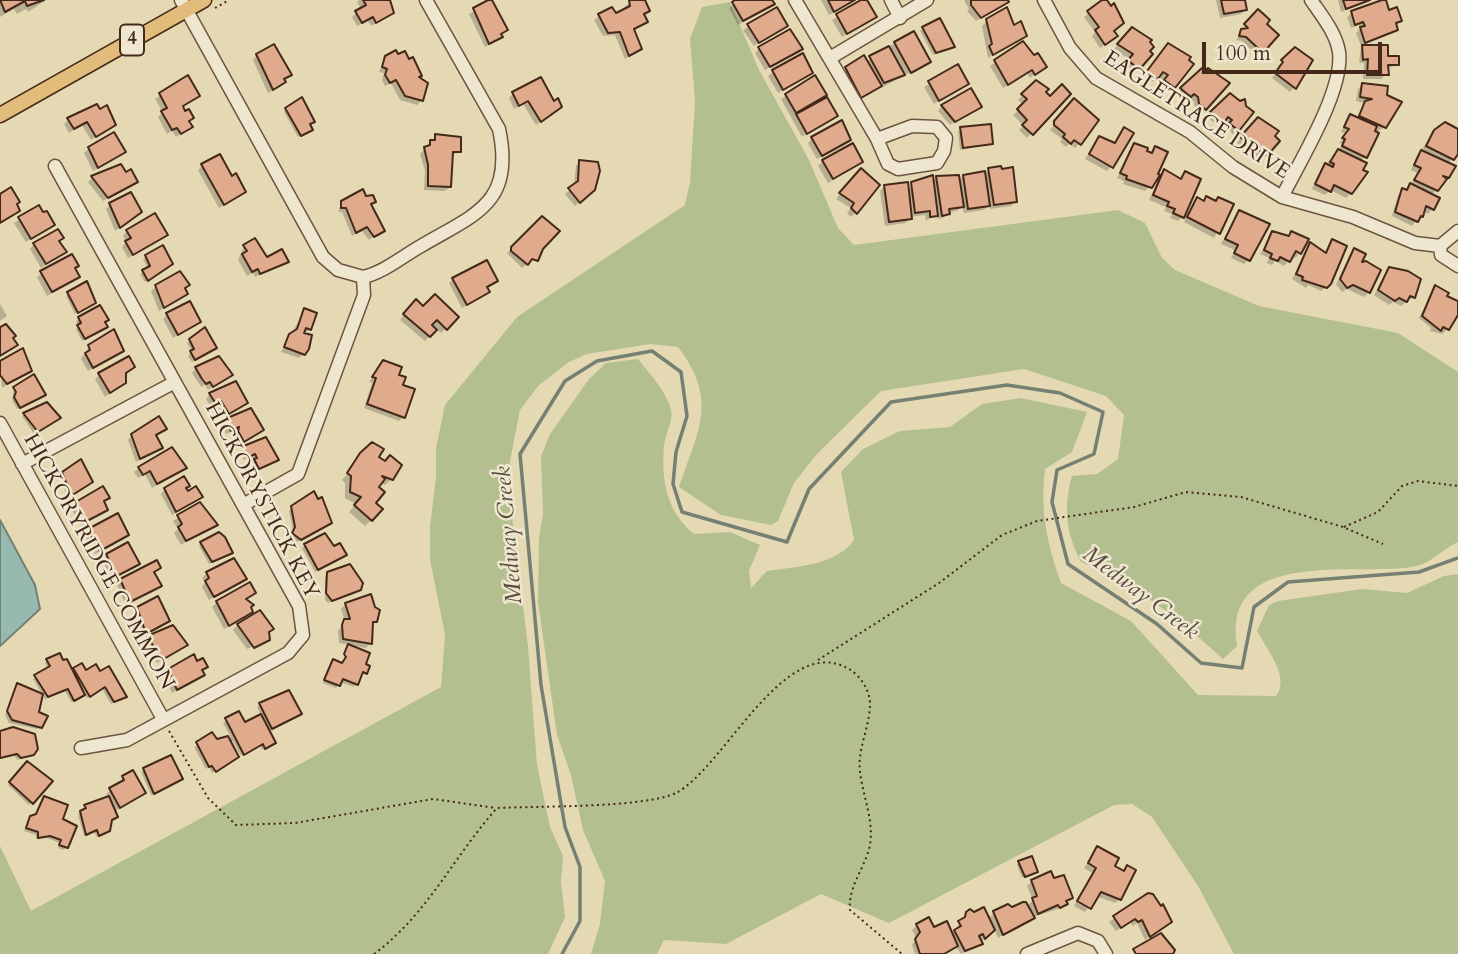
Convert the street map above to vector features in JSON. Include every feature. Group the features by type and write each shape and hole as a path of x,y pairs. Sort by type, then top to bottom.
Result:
{"main road":[{"name":"4","path":"0,115 184,5 204,0"}],"street":[{"path":"184,5 323,257 338,270 363,277 485,208 500,181 504,152 499,129 426,0"},
{"path":"795,0 877,139 888,164 898,169 937,163 944,150 946,138 937,127 923,124 877,139"},
{"path":"891,0 900,18"},
{"path":"830,58 926,0"},
{"name":"EAGLETRACE DRIVE","path":"1044,0 1070,48 1096,78 1189,132 1233,167 1282,197 1353,217 1415,243 1440,246"},
{"path":"1282,197 1337,84 1339,52 1330,28 1311,0"},
{"name":"HICKORYSTICK KEY","path":"55,166 299,606 303,635 288,653 120,743 81,748"},
{"path":"1458,231 1440,246 1441,255 1458,267"},
{"path":"243,505 298,474 364,295 363,277"},
{"path":"22,464 175,382"},
{"name":"HICKORYRIDGE COMMON","path":"0,424 163,719"},
{"path":"1027,954 1078,933 1098,941 1106,954"}],"path":[{"path":"1343,527 1378,512 1402,486 1418,481 1458,486"},
{"path":"163,719 208,798 236,825 295,823 433,799 497,808 640,801 674,793 692,782 761,702 795,674 939,583 1003,536 1037,521 1070,514 1134,507 1186,492 1241,497 1343,527 1382,544"},
{"path":"817,661 834,663 850,670 864,682 870,704 861,745 860,771 869,807 870,845 849,896 850,910 902,954"},
{"path":"374,954 425,906 478,830 497,808"}],"green space":[{"path":"730,2 759,70 809,160 838,228 854,245 1118,210 1145,223 1162,258 1175,270 1259,306 1398,333 1458,372 1458,542 1425,563 1412,567 1327,570 1297,573 1270,580 1250,593 1238,615 1237,646 1223,659 1156,604 1081,562 1076,552 1067,520 1072,476 1097,474 1118,459 1124,415 1106,396 1024,369 881,391 817,454 794,483 778,521 771,525 721,515 679,487 698,432 701,400 691,366 678,347 650,344 587,354 569,362 539,385 520,410 507,476 528,647 537,765 550,827 563,856 561,882 565,917 548,954 0,954 0,846 31,911 441,687 445,635 430,560 430,527 436,477 436,448 445,405 517,317 685,205 690,182 695,101 690,39 702,7"},
{"path":"638,359 661,389 671,409 663,459 665,483 672,506 694,534 730,532 760,545 749,571 751,588 767,571 826,560 847,548 854,540 841,472 863,449 900,431 950,427 982,404 1021,398 1087,412 1072,452 1045,469 1043,499 1046,527 1061,583 1131,621 1198,695 1276,696 1281,681 1279,672 1257,631 1269,605 1278,601 1362,589 1407,593 1444,576 1458,574 1458,954 1234,954 1198,886 1152,817 1132,804 1114,805 889,923 821,894 726,944 664,940 657,954 591,954 600,924 605,881 583,830 571,775 557,735 538,602 539,537 543,514 541,456 550,434 589,379 606,363"}],"water":[{"path":"0,520 35,585 40,609 0,646"}],"building":[{"path":"0,0 44,0 27,6 25,1 5,12"},
{"path":"363,0 390,0 394,13 376,23 373,17 362,23 355,11 366,5"},
{"path":"492,0 508,30 501,34 503,37 489,44 473,8"},
{"path":"629,0 645,0 650,11 644,14 648,22 634,29 642,49 629,56 620,32 608,33 598,14 612,7 616,13 630,6"},
{"path":"772,0 775,4 743,21 732,2"},
{"path":"828,0 855,0 834,12"},
{"path":"861,0 867,0 877,17 847,34 836,14"},
{"path":"971,0 1009,2 981,18 971,5"},
{"path":"1102,0 1107,0 1111,6 1114,3 1124,23 1114,31 1118,36 1105,45 1095,30 1099,27 1087,11"},
{"path":"1221,0 1245,0 1247,10 1224,14"},
{"path":"1343,0 1370,0 1346,9"},
{"path":"1386,0 1389,10 1397,7 1402,21 1396,23 1398,30 1365,43 1360,27 1365,26 1363,22 1355,25 1351,11"},
{"path":"777,7 788,26 759,43 747,24"},
{"path":"1007,7 1014,25 1021,21 1027,36 993,55 989,46 992,44 986,19"},
{"path":"1258,9 1270,20 1267,24 1279,35 1263,53 1246,37 1239,36 1241,29 1248,28 1244,24"},
{"path":"940,18 955,47 936,53 922,27"},
{"path":"1132,27 1152,40 1150,42 1154,47 1150,51 1153,54 1139,70 1128,60 1133,54 1117,44"},
{"path":"790,29 803,49 770,67 758,47"},
{"path":"914,31 931,62 911,73 894,42"},
{"path":"1023,41 1034,55 1038,53 1047,67 1035,75 1032,70 1008,85 994,60"},
{"path":"1168,43 1191,57 1189,60 1194,64 1175,88 1164,80 1168,75 1163,72 1158,79 1147,71"},
{"path":"274,44 292,75 273,90 256,54"},
{"path":"1362,45 1388,45 1388,56 1399,56 1399,65 1388,65 1389,75 1367,75 1368,59 1363,60"},
{"path":"889,46 905,75 884,83 869,56"},
{"path":"1295,47 1313,60 1296,89 1275,73 1283,62 1281,60"},
{"path":"396,50 398,54 405,51 409,59 413,57 422,76 419,77 428,83 423,101 405,96 396,80 390,83 385,75 387,69 382,67 385,56"},
{"path":"803,53 813,73 783,90 772,70"},
{"path":"864,55 882,86 861,98 845,67"},
{"path":"958,64 969,84 939,101 928,81"},
{"path":"1202,68 1205,71 1208,68 1230,83 1206,110 1199,104 1198,97 1194,94 1191,97 1180,88"},
{"path":"188,75 200,96 183,106 185,111 189,109 194,118 189,121 193,127 181,134 177,128 172,130 161,111 167,108 159,93"},
{"path":"815,75 827,95 796,113 785,94"},
{"path":"541,77 554,101 558,98 562,107 541,122 528,101 519,106 512,92"},
{"path":"1036,80 1049,89 1046,92 1050,96 1062,84 1071,94 1033,135 1022,125 1027,120 1017,109 1027,99 1021,94"},
{"path":"1362,83 1388,86 1387,95 1402,102 1386,128 1359,116 1365,101 1372,99 1360,97"},
{"path":"971,88 982,107 955,122 941,105"},
{"path":"1230,93 1240,101 1245,99 1246,106 1254,112 1239,131 1229,123 1232,120 1228,117 1224,123 1210,112"},
{"path":"302,97 315,122 310,124 313,130 301,136 285,108"},
{"path":"827,97 838,116 807,134 796,114"},
{"path":"1074,98 1099,120 1081,145 1074,140 1071,144 1063,137 1065,134 1054,125 1054,121"},
{"path":"97,104 100,109 107,105 116,125 96,137 87,122 74,129 67,118"},
{"path":"1350,114 1377,126 1375,131 1379,133 1367,158 1342,146 1345,139 1342,138 1349,129 1344,127"},
{"path":"1258,117 1279,131 1275,136 1280,141 1267,156 1240,137"},
{"path":"842,120 851,140 822,156 811,137"},
{"path":"1445,122 1458,129 1458,154 1454,160 1426,146 1434,130"},
{"path":"991,124 993,144 963,148 960,127"},
{"path":"1124,127 1134,133 1113,168 1089,154 1099,136 1115,143"},
{"path":"114,132 126,152 98,168 88,147"},
{"path":"435,134 461,137 461,152 453,152 451,187 428,186 428,165 424,147 430,145 430,140 435,140"},
{"path":"853,143 863,162 833,179 822,160"},
{"path":"1134,143 1148,148 1147,151 1152,153 1155,146 1168,152 1152,188 1126,179 1127,176 1120,173"},
{"path":"1338,149 1367,163 1363,170 1368,172 1352,194 1334,185 1331,192 1315,184 1325,163 1333,167 1334,164 1330,162"},
{"path":"1421,150 1456,166 1449,178 1443,176 1447,179 1438,191 1414,180 1421,168 1414,165"},
{"path":"220,154 232,176 236,173 246,192 224,205 201,164"},
{"path":"579,160 598,162 600,171 595,190 580,203 568,188 578,181"},
{"path":"121,164 126,172 131,169 138,182 108,198 91,176"},
{"path":"1001,166 1002,169 1013,167 1017,202 994,205 988,168"},
{"path":"861,168 880,185 857,214 851,208 854,203 839,193"},
{"path":"1164,169 1181,179 1185,171 1201,179 1184,218 1173,213 1175,209 1167,206 1169,202 1153,195"},
{"path":"985,171 990,206 968,209 963,175"},
{"path":"933,175 938,216 930,217 930,211 915,213 911,182"},
{"path":"959,175 964,207 949,209 950,214 942,216 936,176"},
{"path":"908,182 912,219 889,222 884,185"},
{"path":"1410,183 1440,198 1434,210 1426,206 1423,217 1421,216 1418,222 1395,212 1402,188 1407,190"},
{"path":"11,187 20,202 17,204 20,211 0,223 0,194"},
{"path":"363,189 366,196 373,195 376,202 371,204 385,231 374,237 367,227 356,233 346,208 341,208 341,201"},
{"path":"131,192 142,212 120,228 109,203"},
{"path":"1206,196 1216,201 1218,197 1234,204 1220,234 1187,217 1197,197 1204,201"},
{"path":"39,205 43,212 47,211 55,225 31,239 18,217"},
{"path":"1239,210 1270,224 1250,261 1234,253 1238,245 1225,239"},
{"path":"155,213 168,235 133,255 125,241 131,238 126,230"},
{"path":"542,216 560,231 543,249 538,261 532,259 528,265 511,251 511,247"},
{"path":"58,229 64,238 59,241 67,252 46,264 33,243"},
{"path":"1272,231 1289,236 1291,231 1309,239 1301,254 1296,251 1290,262 1280,257 1278,261 1270,258 1272,254 1264,250"},
{"path":"255,238 267,257 282,249 289,262 260,274 258,269 252,272 242,254 247,251 243,245"},
{"path":"1332,239 1347,246 1331,284 1327,288 1302,280 1303,277 1296,274 1310,242 1326,253"},
{"path":"163,245 173,264 148,281 142,270 150,266 145,255"},
{"path":"1354,248 1366,254 1362,262 1366,261 1381,270 1370,293 1353,285 1347,288 1340,279"},
{"path":"72,254 79,266 75,268 80,277 52,292 40,271"},
{"path":"487,260 498,281 487,287 490,292 467,305 452,278"},
{"path":"1389,267 1408,271 1421,279 1415,298 1410,296 1407,302 1399,298 1395,301 1378,290"},
{"path":"180,271 190,285 185,288 188,294 164,308 155,285"},
{"path":"87,281 96,303 78,313 67,292"},
{"path":"1435,285 1449,293 1447,296 1458,301 1458,315 1449,330 1443,327 1441,331 1422,316"},
{"path":"435,294 459,317 447,330 437,320 432,325 437,330 430,337 403,314 416,299 423,306"},
{"path":"190,301 201,322 178,335 166,313"},
{"path":"100,305 109,320 105,322 108,327 85,339 77,325 81,323 78,317"},
{"path":"304,308 317,313 311,330 306,328 304,333 312,335 305,355 284,347 289,334 297,329"},
{"path":"6,324 16,336 13,338 18,345 0,356 0,327"},
{"path":"205,327 217,348 195,360 190,351 194,349 189,339"},
{"path":"114,329 124,351 93,368 85,353 90,350 88,345"},
{"path":"23,348 32,371 7,384 0,375 0,361"},
{"path":"129,356 135,367 126,373 126,383 110,393 98,373"},
{"path":"219,356 233,375 213,387 210,382 206,384 195,367"},
{"path":"383,360 402,367 399,375 406,377 403,385 415,389 405,418 367,404 376,378 372,377"},
{"path":"34,374 46,395 20,408 14,397 16,392 13,387"},
{"path":"236,381 248,403 229,414 221,401 216,404 209,393"},
{"path":"47,402 61,418 38,432 23,413"},
{"path":"251,408 264,430 244,442 238,431 239,427 231,431 225,419"},
{"path":"159,416 167,429 156,435 163,448 140,459 131,434"},
{"path":"266,437 279,460 259,469 254,459 257,458 255,454 247,458 241,447"},
{"path":"372,442 384,449 379,457 385,461 390,455 402,465 393,480 382,476 385,479 379,487 385,492 376,503 383,509 372,521 354,505 361,497 350,492 351,476 347,473 360,453"},
{"path":"172,447 187,468 157,484 150,471 143,475 138,467"},
{"path":"81,459 93,482 71,496 62,472"},
{"path":"184,476 190,486 186,488 188,491 196,486 203,497 176,512 164,488"},
{"path":"103,486 110,498 104,501 108,510 87,521 74,503"},
{"path":"314,491 318,499 322,497 332,523 301,540 292,533 295,527 291,506"},
{"path":"200,502 218,525 186,541 178,527 182,524 177,515"},
{"path":"118,513 129,535 100,551 88,529"},
{"path":"219,532 225,537 233,553 212,562 200,542"},
{"path":"325,533 334,546 340,543 347,555 318,570 304,544"},
{"path":"128,542 140,564 117,576 106,554"},
{"path":"234,558 247,579 214,597 205,581 209,578 206,572"},
{"path":"157,560 161,568 154,572 162,586 130,602 120,579"},
{"path":"350,564 363,583 361,590 332,601 326,593 327,572"},
{"path":"250,582 256,593 246,599 254,605 251,607 253,612 229,626 216,601"},
{"path":"371,594 375,607 380,610 377,622 373,622 372,644 343,639 344,619 350,619 345,603"},
{"path":"158,596 170,621 146,634 137,607"},
{"path":"260,610 274,629 269,632 270,640 254,648 237,624"},
{"path":"173,625 188,645 162,660 147,636"},
{"path":"348,644 370,653 366,664 370,666 367,674 363,672 358,685 343,679 340,686 324,680 333,659 342,663 346,657 344,654"},
{"path":"60,653 63,660 67,659 85,695 74,701 68,689 48,697 34,675 50,666 46,659"},
{"path":"194,654 197,661 203,658 208,667 202,670 205,675 177,690 168,669"},
{"path":"82,663 86,670 96,664 100,671 109,666 127,697 114,702 105,687 90,697 73,668"},
{"path":"17,683 43,694 39,712 48,716 42,728 12,720 7,711"},
{"path":"289,690 302,714 272,729 259,703"},
{"path":"239,711 245,722 261,714 276,743 265,749 263,744 244,755 225,718"},
{"path":"13,727 35,734 38,749 34,755 21,758 17,754 0,758 0,731"},
{"path":"212,732 217,739 228,736 239,757 216,772 212,766 209,767 196,742"},
{"path":"171,755 183,779 154,794 143,768"},
{"path":"27,761 53,781 33,804 9,782"},
{"path":"133,770 146,793 120,808 109,788 124,780 122,776"},
{"path":"44,796 68,805 63,819 77,826 68,848 59,845 61,840 50,836 38,838 38,832 26,828 30,816 36,814"},
{"path":"109,796 118,817 112,820 110,831 99,836 97,830 86,835 80,811 86,808 84,805"},
{"path":"1097,846 1119,858 1115,866 1124,871 1127,865 1136,870 1121,900 1101,892 1091,909 1077,901 1096,868 1088,863"},
{"path":"1032,856 1038,872 1025,877 1018,861"},
{"path":"1051,871 1054,878 1064,875 1073,898 1060,908 1058,905 1038,914 1032,898 1037,896 1031,880"},
{"path":"1148,893 1153,894 1161,906 1163,904 1172,922 1150,937 1142,920 1138,922 1135,919 1121,928 1113,916"},
{"path":"1026,902 1035,918 1003,935 993,911 1008,904 1012,907"},
{"path":"984,907 995,930 985,939 983,934 979,936 983,944 965,951 954,930 961,926 958,921 965,917 966,912 970,909 974,912"},
{"path":"929,917 934,927 947,921 958,946 944,954 920,954 915,939 920,932 916,924"},
{"path":"1161,933 1175,950 1173,954 1136,954 1133,949"}],"waterway":[{"name":"Medway Creek","path":"562,954 580,921 580,867 565,827 541,685 520,454 565,381 597,361 652,351 681,372 687,416 676,452 673,484 682,512 787,542 809,489 891,402 1007,385 1060,393 1103,412 1094,454 1057,470 1052,502 1068,564 1157,624 1201,663 1242,668 1254,607 1288,582 1419,572 1458,558"}]}
